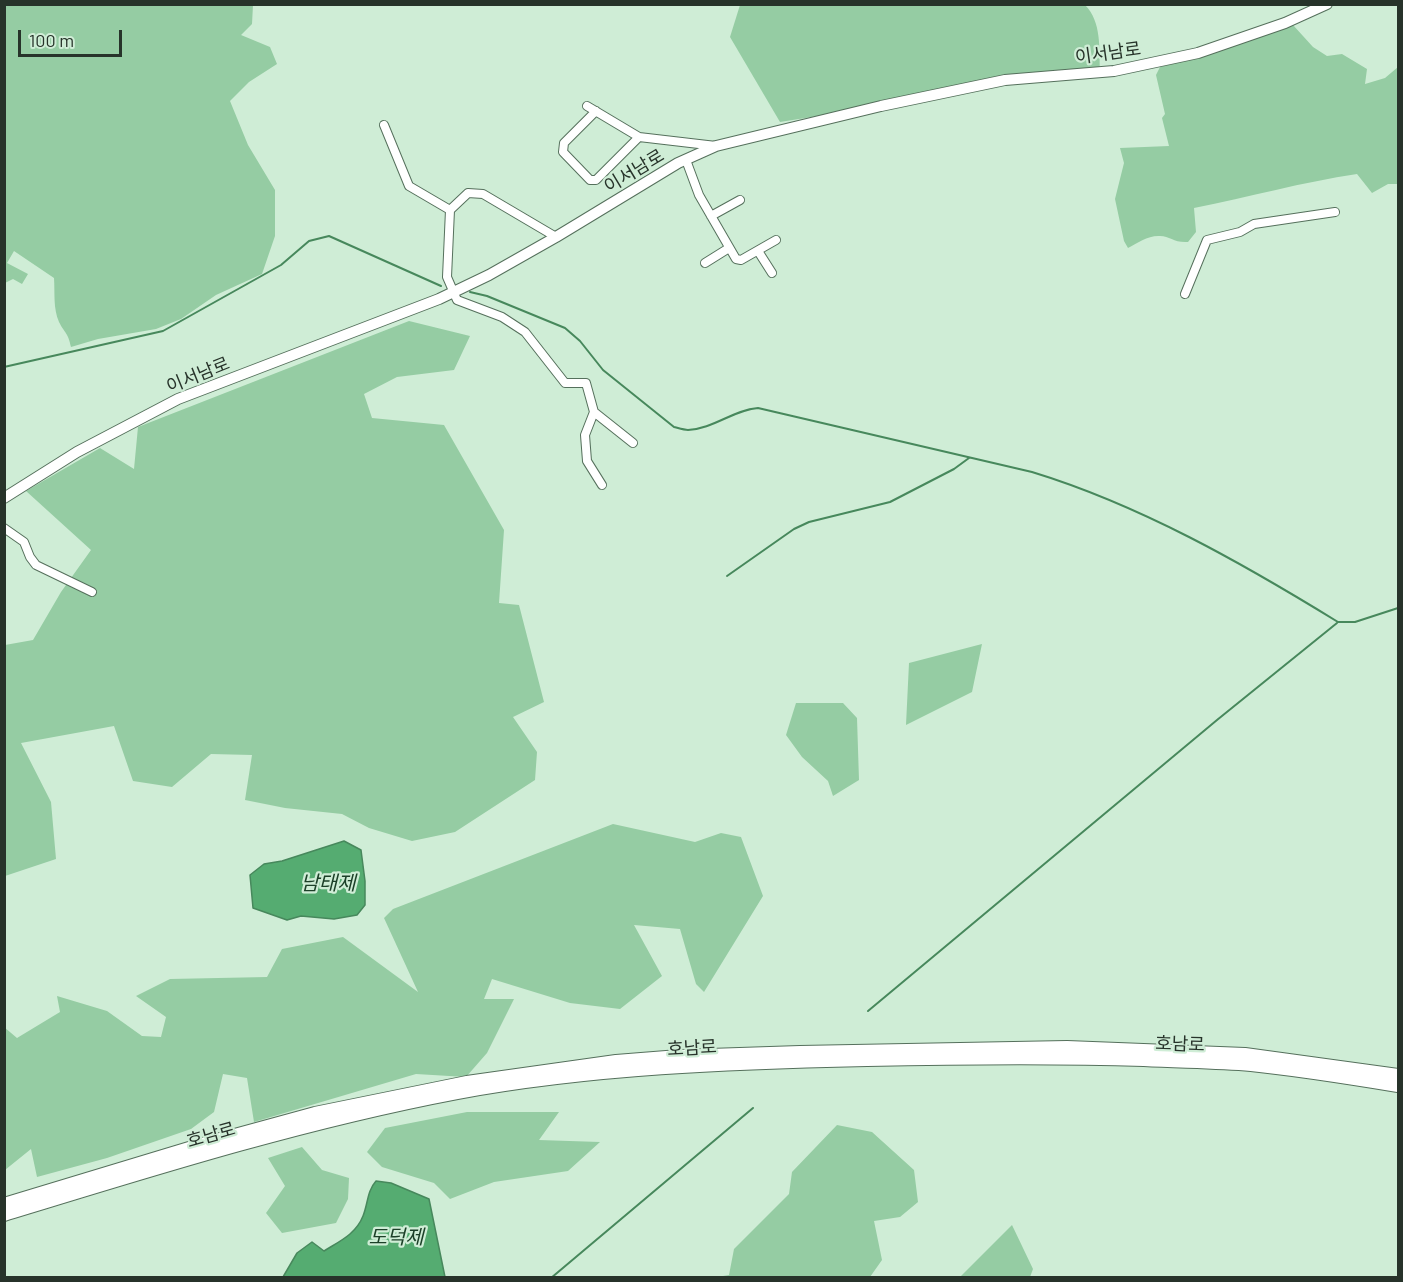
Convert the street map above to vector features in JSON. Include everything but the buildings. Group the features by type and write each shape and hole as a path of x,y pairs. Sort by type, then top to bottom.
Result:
{"highway":[{"name":"호남로","path":"4,1204 209,1142 315,1113 437,1088 616,1061 679,1056 931,1049 1090,1048 1245,1054 1398,1075"},
{"name":"호남로","path":"4,1215 328,1121 460,1093 546,1080 680,1066 1069,1058 1249,1065 1315,1072 1398,1086"},
{"path":"104,1166 200,1140 209,1142"}],"main road":[{"name":"이서남로","path":"4,498 77,452 178,399 439,299 489,275 683,161 716,146 881,106 1005,80 1114,71 1198,53 1286,23 1327,4"}],"street":[{"path":"587,106 639,136 716,146"},
{"path":"596,111 564,143 563,152 590,180 596,180 639,136"},
{"path":"384,125 409,186 450,210"},
{"path":"680,142 683,161 735,260 741,260 776,240"},
{"path":"556,237 483,195 468,193 450,210 447,277 456,300 502,317 525,332 565,383 586,383 594,411 633,443"},
{"path":"711,216 740,200"},
{"path":"1185,294 1207,240 1240,232 1254,224 1335,212"},
{"path":"705,262 729,248"},
{"path":"758,251 772,273"},
{"path":"594,411 585,435 587,461 602,485"},
{"path":"4,528 24,542 36,565 92,592"}],"shaded area":[{"path":"5,4 253,5 252,24 241,35 270,47 277,64 249,82 230,101 248,145 275,190 275,236 262,274 216,295 181,319 156,329 98,339 71,347 57,317 54,278 14,251 7,263 28,274 22,284 13,279 5,283"},
{"path":"740,5 1085,5 1097,28 1100,72 1005,80 881,106 780,122 730,37"},
{"path":"1293,25 1313,47 1327,56 1342,54 1367,69 1365,84 1385,78 1398,67 1398,184 1388,184 1372,193 1357,174 1194,208 1196,232 1188,242 1156,236 1128,248 1124,241 1115,199 1124,163 1120,148 1169,146 1162,118 1165,114 1156,75 1160,67 1199,57"},
{"path":"409,321 470,336 454,370 397,377 364,394 372,418 444,425 504,530 499,603 519,605 544,702 513,717 537,752 535,780 455,832 412,841 369,828 342,814 285,808 245,800 252,755 211,754 172,787 133,781 114,726 21,743 51,802 56,859 5,876 5,645 33,640 61,592 91,550 26,491 100,448 134,469 138,427"},
{"path":"982,644 972,692 906,725 909,663"},
{"path":"796,703 843,703 857,718 859,780 833,796 828,781 802,757 786,735"},
{"path":"613,824 695,842 721,833 741,837 763,896 704,992 696,984 680,929 634,925 662,976 620,1009 570,1003 492,979 484,999 514,999 487,1053 466,1077 416,1074 254,1122 247,1078 223,1074 214,1112 191,1129 107,1158 37,1177 31,1149 5,1170 4,1027 17,1038 60,1012 57,996 107,1011 142,1036 161,1037 166,1017 136,996 170,979 267,977 282,949 343,937 418,992 384,918 393,909"},
{"path":"467,1112 559,1112 539,1140 600,1142 568,1171 494,1182 450,1199 434,1183 382,1167 367,1152 385,1128"},
{"path":"837,1125 872,1132 914,1170 918,1202 900,1217 874,1221 882,1260 870,1277 717,1277 729,1275 734,1249 789,1194 792,1172"},
{"path":"302,1147 322,1170 349,1178 348,1199 336,1223 282,1233 266,1213 285,1186 268,1158"},
{"path":"1012,1225 1033,1269 1030,1277 960,1277"}],"water":[{"name":"남태제","path":"344,841 361,850 365,905 357,915 334,919 301,916 287,920 253,908 250,875 264,864 282,861"},
{"name":"도덕제","path":"376,1181 391,1183 429,1199 445,1277 283,1277 297,1253 312,1242 324,1251 356,1228"}],"waterway":[{"path":"4,367 163,331 281,265 309,241 329,236 441,286"},
{"path":"470,292 487,296 565,328 580,341 603,370 674,427 686,430 697,429 740,412 758,408 1032,472 1112,501 1190,537 1338,622 1355,622 1398,608"},
{"path":"727,576 794,529 809,522 890,502 954,469 969,458"},
{"path":"868,1011 1337,623"},
{"path":"551,1278 753,1108"}]}
